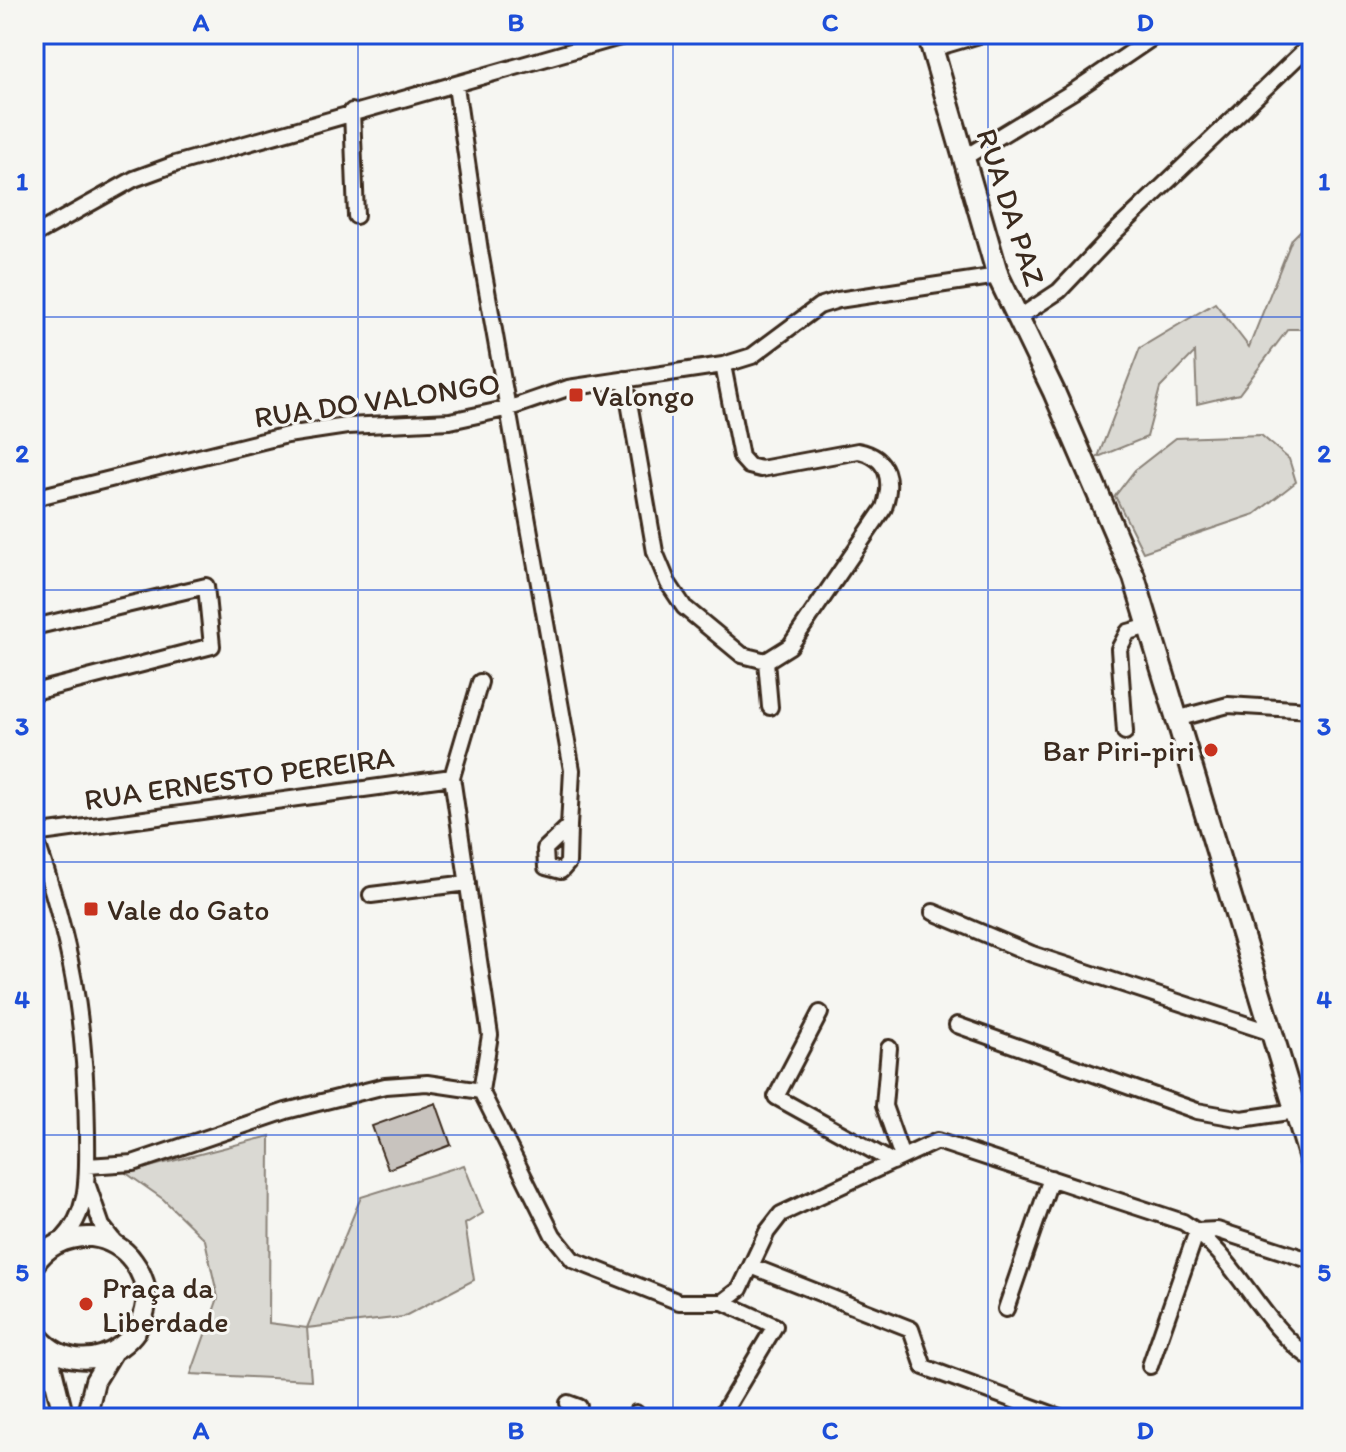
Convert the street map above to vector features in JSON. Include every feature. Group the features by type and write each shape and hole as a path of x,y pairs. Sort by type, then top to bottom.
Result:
{"main road":[{"name":"RUA DA PAZ","path":"930,42 998,276 1112,522 1149,626 1312,1165"}],"street":[{"path":"34,235 134,179 222,148 352,111 456,86 631,34"},
{"path":"930,42 983,34"},
{"path":"962,159 1074,91 1158,34"},
{"path":"1018,318 1059,291 1115,232 1312,43"},
{"path":"456,86 480,251 572,770 569,826"},
{"path":"352,111 356,216"},
{"name":"RUA DO VALONGO","path":"34,498 287,435 347,426 450,421 510,408 568,388 723,365 752,356 771,345 819,306 838,300 998,276"},
{"path":"625,379 655,552 668,583 684,607 742,655 766,661 790,646 884,508 890,492 889,478 884,464 874,454 858,451 761,469 749,466 741,457 723,365"},
{"path":"34,627 206,586 212,646 34,692"},
{"path":"1125,732 1119,649 1128,632 1149,626"},
{"path":"766,661 770,707"},
{"path":"480,682 452,777 490,1035 481,1091 553,1235 573,1260 679,1302 723,1302 775,1326 720,1418"},
{"path":"1176,719 1228,705 1312,710"},
{"name":"RUA ERNESTO PEREIRA","path":"34,834 452,777"},
{"path":"34,834 55,895 75,973 87,1070 87,1182 82,1212 75,1227 36,1260"},
{"path":"371,895 468,883"},
{"path":"933,912 1032,954 1272,1033"},
{"path":"820,1013 776,1097 897,1160"},
{"path":"957,1025 1197,1111 1242,1119 1296,1111"},
{"path":"889,1048 884,1106 897,1160"},
{"path":"87,1166 133,1163 286,1111 385,1086 427,1083 481,1091"},
{"path":"723,1302 740,1289 767,1232 781,1214 937,1141 1183,1222 1197,1231 1282,1336 1312,1359"},
{"path":"1006,1309 1051,1178"},
{"path":"86,1418 95,1381 112,1353 139,1328 145,1310 146,1291 131,1257 102,1226 87,1182"},
{"path":"1197,1231 1217,1230 1312,1261"},
{"path":"1150,1366 1197,1231"},
{"path":"61,1241 80,1237 99,1238 117,1245"},
{"path":"751,1266 911,1329 924,1367 1062,1418"},
{"path":"40,1338 78,1358 112,1353"},
{"path":"40,1338 64,1418"},
{"path":"568,1403 579,1407 579,1418"}],"shaded area":[{"path":"1312,219 1312,329 1288,329 1239,394 1197,404 1195,352 1160,388 1147,437 1098,457 1140,348 1215,303 1249,347 1292,239"},
{"path":"1261,435 1289,459 1296,482 1255,514 1143,552 1115,496 1135,470 1176,438"},
{"path":"270,1136 269,1323 307,1328 311,1380 191,1374 218,1298 205,1240 163,1199 126,1173"},
{"path":"464,1165 483,1213 465,1224 474,1280 403,1317 307,1328 361,1197"}],"building":[{"path":"436,1103 451,1145 388,1169 372,1126"}],"place":[{"name":"Valongo","path":"576,395"},
{"name":"Bar Piri-piri","path":"1211,750"},
{"name":"Vale do Gato","path":"91,909"},
{"name":"Praça da Liberdade","path":"86,1304"}]}
